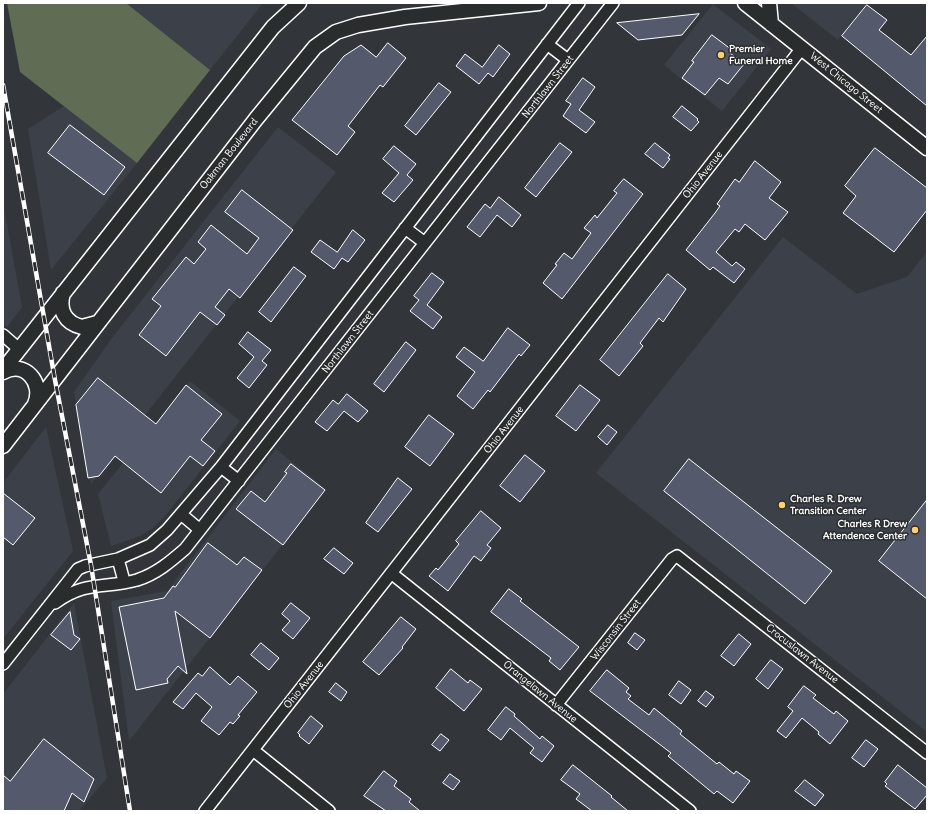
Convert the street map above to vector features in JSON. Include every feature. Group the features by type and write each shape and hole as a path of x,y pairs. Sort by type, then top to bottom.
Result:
{"street":[{"path":"3,371 63,293 290,8 299,3"},
{"name":"Oakman Boulevard","path":"3,446 306,57 324,40 336,32 358,25 405,17 508,4 539,3"},
{"name":"Northlawn Street","path":"3,664 78,569 85,566 118,560 150,545 167,530 221,467 579,3"},
{"name":"Northlawn Street","path":"39,618 63,597 78,589 136,580 159,570 185,549 613,3"},
{"name":"West Chicago Street","path":"745,3 927,148"},
{"path":"769,3 771,24"},
{"path":"547,44 568,60"},
{"name":"Ohio Avenue","path":"205,811 802,48"},
{"path":"405,228 425,243"},
{"path":"63,293 62,310 67,320 82,327 98,323"},
{"path":"3,335 19,349"},
{"path":"3,371 18,369 29,374 34,379 38,391 35,404"},
{"path":"221,467 239,481"},
{"path":"180,514 200,530"},
{"name":"Wisconsin Street","path":"556,705 672,559 678,556"},
{"name":"Crocuslawn Avenue","path":"678,556 927,753"},
{"path":"118,560 124,582"},
{"name":"Orangelawn Avenue","path":"391,573 690,811"},
{"path":"253,750 329,811"}],"shaded area":[{"path":"126,3 263,3 210,70"},
{"path":"791,3 867,3 838,40"},
{"path":"713,4 771,49 722,111 664,65"},
{"path":"64,106 137,163 51,270 28,129"},
{"path":"278,127 336,172 91,484 74,392 112,338"},
{"path":"3,202 22,307 7,327 3,324"},
{"name":"Charles R. Drew Transition Center","path":"783,237 857,294 907,277 927,252 927,732 596,473"},
{"path":"190,381 240,421 165,516 153,528 140,536 111,546 98,494"},
{"path":"46,427 73,551 3,639 3,483"},
{"path":"276,449 326,489 129,741 111,601 167,591"},
{"path":"74,603 107,778 79,811 3,811 3,694"}],"green space":[{"path":"7,3 126,3 210,70 137,163 20,72"}],"building":[{"path":"867,5 887,20 879,30 911,55 927,36 927,106 842,36"},
{"path":"699,14 682,35 638,40 617,23"},
{"path":"712,35 732,50 730,53 744,64 728,84 719,78 705,95 682,78 694,62 692,61"},
{"path":"388,43 406,58 383,87 380,85 348,126 355,132 337,155 292,120 344,56 361,45 376,57"},
{"path":"499,45 510,54 493,77 488,73 479,84 456,66 465,54 482,67"},
{"path":"583,78 595,87 579,110 595,122 586,133 563,116 571,104 566,101"},
{"path":"439,83 451,92 416,135 405,126"},
{"path":"682,106 698,119 697,120 699,122 691,131 673,117"},
{"path":"70,125 125,167 104,195 48,153"},
{"path":"560,143 572,152 536,197 525,188"},
{"path":"655,143 670,155 668,158 670,159 663,168 645,154"},
{"path":"394,146 416,164 407,175 413,180 394,202 382,193 399,173 383,159"},
{"path":"875,148 927,188 927,210 894,252 843,213 856,196 845,186"},
{"path":"755,161 781,182 769,198 788,212 765,240 745,224 739,232 735,229 716,252 732,266 736,262 745,269 734,283 713,267 710,270 686,250 720,206 717,204 735,179 739,182"},
{"path":"624,179 643,194 562,299 543,283 564,253 572,259 591,233 584,228 595,215 597,218 617,193 614,191"},
{"path":"242,190 293,230 240,298 229,289 215,307 225,315 217,325 200,312 166,356 139,335 161,306 152,299 186,257 194,264 206,249 198,242 211,225 247,254 259,238 225,212"},
{"path":"499,197 521,215 512,227 497,215 480,237 467,227 485,204 490,208"},
{"path":"353,230 365,240 348,262 342,258 334,269 311,252 320,240 337,252"},
{"path":"294,267 306,276 271,322 259,312"},
{"path":"432,273 444,282 427,305 442,317 433,329 410,311 419,300 414,296"},
{"path":"668,274 686,289 663,322 659,318 640,343 643,346 619,376 600,360"},
{"path":"508,328 530,345 521,356 519,354 490,392 488,390 473,409 457,396 475,372 456,357 464,347 483,361"},
{"path":"248,332 271,350 262,361 267,365 249,388 237,378 254,357 239,344"},
{"path":"406,342 416,350 384,392 374,384"},
{"path":"98,378 156,424 186,385 222,414 201,440 215,451 203,466 190,456 161,493 115,456 99,476 88,478 76,405"},
{"path":"580,385 600,400 576,431 556,416"},
{"path":"347,394 368,411 358,422 344,411 327,431 315,422 333,400 338,404"},
{"path":"429,415 454,434 430,466 405,447"},
{"path":"608,425 617,432 607,445 598,437"},
{"path":"525,455 545,471 520,502 500,486"},
{"path":"689,459 832,571 805,604 664,491"},
{"path":"291,464 325,490 283,545 236,509 251,491 265,502 287,473 285,472"},
{"path":"398,478 412,489 378,532 366,523"},
{"path":"3,493 35,518 13,545 3,537"},
{"name":"Charles R Drew Attendence Center","path":"927,500 927,599 879,561"},
{"path":"481,511 501,528 487,545 491,548 481,561 474,556 448,591 429,576 436,568 438,570 459,544 456,541"},
{"path":"208,543 237,565 244,557 262,570 210,638 175,611 187,674 178,666 167,679 168,683 136,690 119,607 164,598 173,586 175,587"},
{"path":"334,548 353,563 344,574 324,559"},
{"path":"509,589 522,599 520,601 579,647 560,670 549,661 551,658 491,612"},
{"path":"291,603 310,618 293,639 282,630 290,621 282,614"},
{"path":"70,612 74,635 80,639 71,650 51,635"},
{"path":"401,617 416,629 402,647 403,648 379,675 363,662"},
{"path":"635,633 645,640 637,650 628,643"},
{"path":"739,634 751,644 734,666 721,656"},
{"path":"261,643 279,658 269,670 251,655"},
{"path":"771,660 783,669 768,689 756,679"},
{"path":"210,667 230,685 238,676 257,692 238,715 240,716 233,724 230,722 219,735 201,721 212,707 196,693 183,709 173,702 198,673 202,676"},
{"path":"451,669 468,683 470,680 482,689 464,711 436,688"},
{"path":"607,670 629,688 626,692 631,696 628,699 649,715 654,708 682,731 680,734 717,764 719,762 734,774 736,771 750,781 733,803 717,791 714,794 668,756 671,753 590,691"},
{"path":"679,681 691,690 681,704 669,695"},
{"path":"336,683 347,692 341,701 329,692"},
{"path":"804,686 816,695 813,698 834,714 836,711 848,721 830,744 818,734 819,732 802,718 786,738 777,731 793,711 788,707"},
{"path":"706,691 714,697 706,707 698,701"},
{"path":"506,707 540,739 542,736 554,746 542,762 530,753 534,748 510,728 501,740 488,730"},
{"path":"311,716 323,726 309,744 299,736 300,735 298,733"},
{"path":"441,734 449,740 440,751 432,745"},
{"path":"44,739 94,779 84,802 72,793 64,811 3,811 3,775 10,781"},
{"path":"866,740 878,749 864,767 852,758"},
{"path":"573,765 612,796 611,797 628,811 592,811 576,799 580,794 561,780"},
{"path":"898,765 927,788 927,795 915,809 885,786 887,784 885,782"},
{"path":"384,771 397,781 394,786 411,799 409,802 420,811 386,811 364,796"},
{"path":"450,774 460,781 453,790 443,783"},
{"path":"805,780 824,795 815,806 795,791"}],"railway":[{"path":"3,85 55,380 91,565 130,811"}],"place":[{"name":"Premier Funeral Home","path":"721,55"},
{"name":"Charles R. Drew Transition Center","path":"782,505"},
{"name":"Charles R Drew Attendence Center","path":"915,530"}]}
